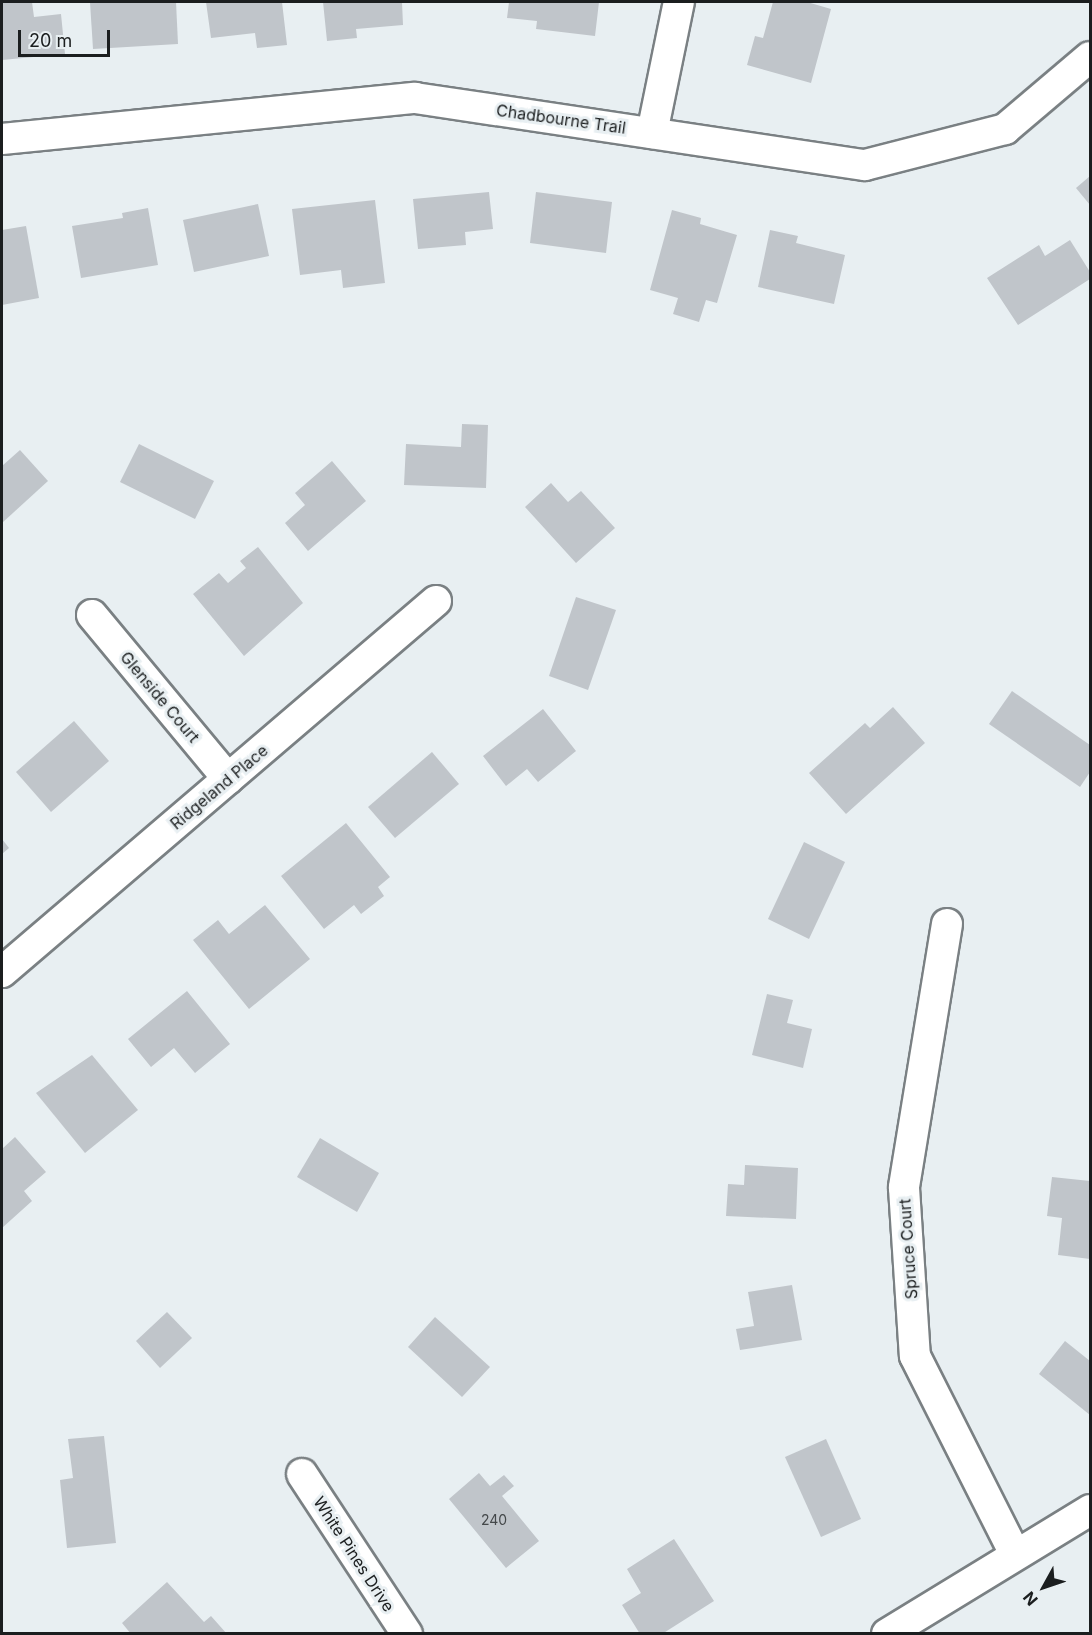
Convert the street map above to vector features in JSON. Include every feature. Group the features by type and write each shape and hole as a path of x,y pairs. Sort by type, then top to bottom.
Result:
{"street":[{"path":"652,133 679,2"},
{"name":"Chadbourne Trail","path":"2,139 415,98 865,165 1005,129 1090,57"},
{"name":"Ridgeland Place","path":"2,972 436,601"},
{"name":"Glenside Court","path":"92,615 228,779"},
{"name":"Spruce Court","path":"947,924 904,1188 915,1356 1015,1554"},
{"name":"White Pines Drive","path":"302,1473 407,1634"},
{"path":"887,1634 1090,1510"}],"building":[{"path":"2,2 32,2 34,17 61,14 65,54 2,60"},
{"path":"90,2 176,2 178,44 93,49"},
{"path":"206,2 282,2 287,45 257,48 255,33 211,38"},
{"path":"323,2 402,2 403,25 356,29 357,38 327,41"},
{"path":"509,2 599,2 595,36 536,29 537,21 507,18"},
{"path":"773,2 807,2 831,9 811,83 747,65 755,36 763,38"},
{"path":"1090,176 1090,205 1076,188"},
{"path":"489,192 493,229 465,232 466,245 418,249 413,199"},
{"path":"536,192 612,202 606,253 530,243"},
{"path":"375,200 385,283 343,288 341,270 300,275 292,209"},
{"path":"258,204 269,256 194,272 183,220"},
{"path":"148,208 158,265 81,278 72,226 123,218 122,213"},
{"path":"672,210 701,218 700,224 737,235 717,303 706,300 699,322 673,314 678,298 650,290"},
{"path":"26,226 39,298 2,305 2,230"},
{"path":"770,230 798,236 796,243 845,255 834,304 758,287"},
{"path":"1070,240 1090,272 1090,279 1018,325 987,278 1039,245 1045,256"},
{"path":"462,424 488,425 486,488 404,485 406,444 461,447"},
{"path":"139,444 214,481 195,519 120,482"},
{"path":"20,450 48,481 2,523 2,466"},
{"path":"332,461 366,501 308,551 285,523 305,505 295,493"},
{"path":"551,483 568,502 581,491 615,528 576,563 525,507"},
{"path":"258,547 303,603 244,656 193,594 219,573 228,583 246,568 240,561"},
{"path":"576,597 616,610 588,690 549,676"},
{"path":"1012,691 1090,745 1090,772 1080,787 989,724"},
{"path":"893,707 925,743 846,814 809,773 865,723 870,728"},
{"path":"543,709 576,751 538,782 527,769 506,786 483,756"},
{"path":"74,721 109,761 51,812 16,772"},
{"path":"432,752 459,784 395,838 368,807"},
{"path":"346,823 390,877 378,887 384,896 361,914 354,905 324,929 281,876"},
{"path":"2,839 9,848 2,854"},
{"path":"804,842 845,862 809,939 768,919"},
{"path":"265,905 310,959 249,1009 193,940 218,920 229,934"},
{"path":"187,991 230,1044 195,1073 174,1048 151,1067 128,1039"},
{"path":"767,994 793,1000 787,1023 812,1029 803,1068 752,1055"},
{"path":"92,1055 138,1110 85,1153 36,1093"},
{"path":"15,1137 46,1172 24,1191 32,1201 2,1228 2,1149"},
{"path":"320,1138 379,1173 357,1212 297,1177"},
{"path":"745,1165 798,1168 796,1219 726,1216 728,1184 744,1185"},
{"path":"1052,1177 1090,1181 1090,1259 1058,1255 1062,1218 1047,1216"},
{"path":"792,1285 802,1340 740,1350 736,1329 754,1326 748,1292"},
{"path":"167,1312 192,1338 160,1368 136,1341"},
{"path":"435,1317 490,1367 462,1397 408,1347"},
{"path":"1065,1341 1090,1361 1090,1415 1039,1374"},
{"path":"104,1436 116,1543 67,1548 60,1480 73,1478 68,1439"},
{"path":"826,1439 861,1519 821,1537 785,1457"},
{"path":"479,1473 490,1486 504,1475 514,1486 502,1496 539,1541 506,1568 449,1499"},
{"path":"674,1539 714,1601 662,1634 640,1634 622,1605 641,1593 627,1569"},
{"path":"167,1582 204,1622 211,1616 227,1634 131,1634 122,1623"}]}
